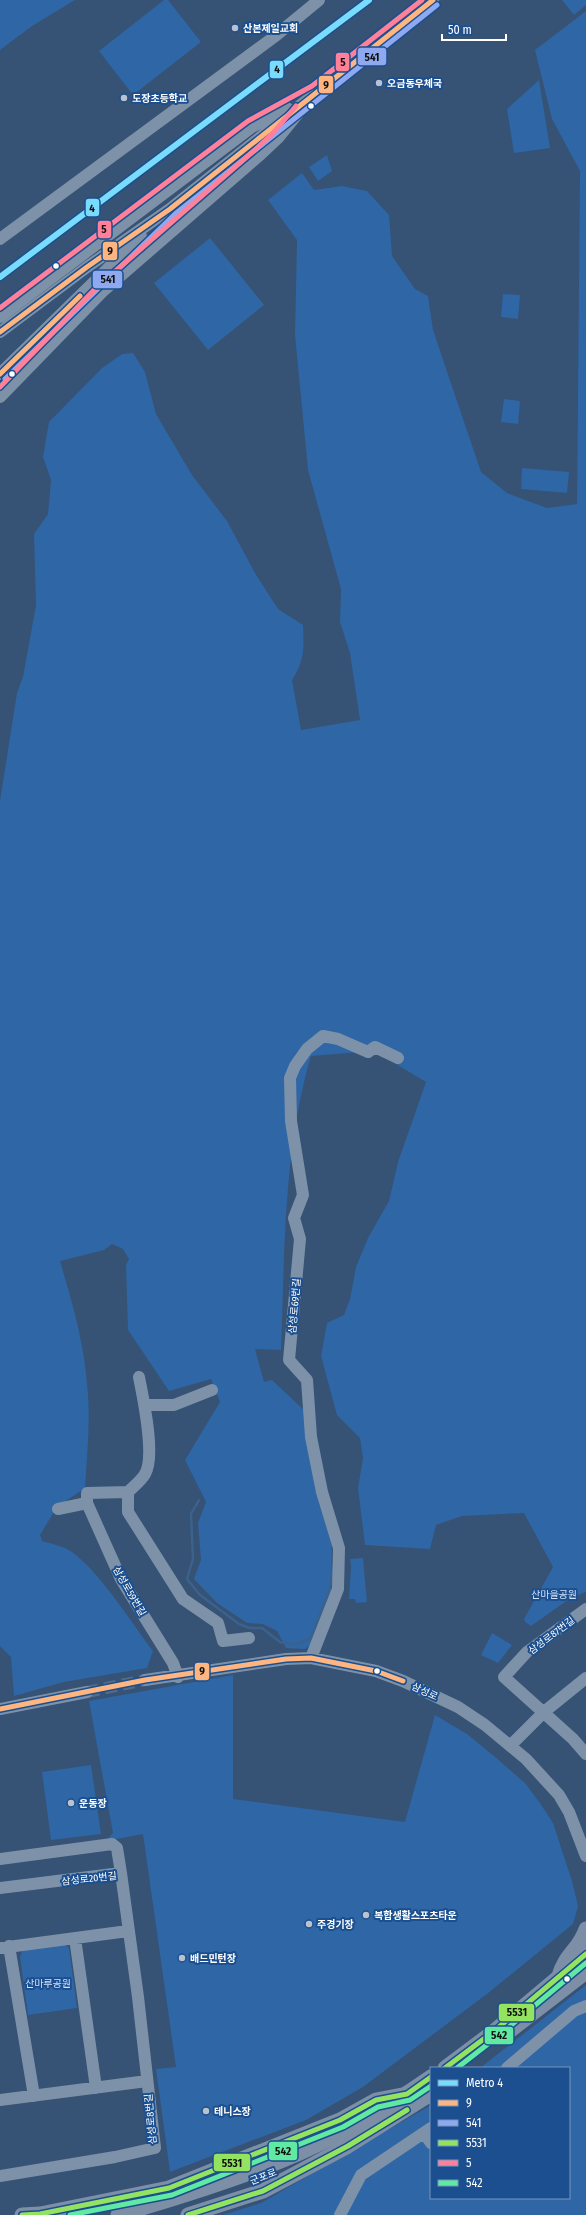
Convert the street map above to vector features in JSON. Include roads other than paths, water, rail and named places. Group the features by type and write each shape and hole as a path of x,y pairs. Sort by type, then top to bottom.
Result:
{"main road":[{"path":"518,2025 521,2016 550,1991 553,1982 566,1958 579,1945 586,1929"},
{"path":"446,2067 493,2032 586,1954"},
{"path":"460,2067 518,2025 586,1972"},
{"name":"군포로","path":"118,2215 176,2199 284,2160 340,2133 407,2094 430,2078"},
{"name":"군포로","path":"152,2215 218,2194 281,2169 392,2113 430,2088"},
{"name":"군포로","path":"22,2215 40,2214 169,2188 340,2120 376,2100 407,2094"},
{"name":"군포로","path":"188,2215 263,2190 348,2146 430,2095"}],"street":[{"path":"0,239 274,37 319,0"},
{"path":"0,332 87,267 170,209 434,0"},
{"path":"0,316 252,127 316,92"},
{"path":"0,397 102,292 278,138 316,92"},
{"path":"0,374 170,209"},
{"name":"삼성로69번길","path":"311,1658 338,1589 339,1548 322,1492 312,1437 306,1380 289,1360 300,1239 294,1218 303,1195 291,1121 290,1078 295,1066 303,1055 323,1036 338,1040 368,1052 375,1048 398,1058"},
{"path":"58,1509 87,1498 128,1492 146,1474 149,1453 145,1405 139,1377"},
{"path":"145,1405 174,1405 212,1390"},
{"path":"128,1492 128,1512 183,1599 218,1623 223,1641 249,1638"},
{"name":"삼성로59번길","path":"87,1498 121,1579 173,1663 178,1677"},
{"name":"삼성로87번길","path":"586,1609 527,1652 504,1677 544,1712 586,1754"},
{"name":"삼성로","path":"145,1680 178,1677 286,1659 311,1658 376,1671 403,1681 458,1707 511,1745 542,1775 559,1795 582,1827 586,1856"},
{"path":"511,1745 544,1712 586,1678"},
{"path":"0,1709 87,1692"},
{"path":"0,1859 112,1844 117,1848 121,1873"},
{"name":"삼성로20번길","path":"0,1888 121,1873 140,2010 147,2081"},
{"path":"34,2096 5,1947 128,1931"},
{"path":"75,1938 96,2088"},
{"path":"508,2067 574,2012 586,2006"},
{"name":"삼성로8번길","path":"0,2100 147,2081 155,2148 115,2157 0,2176"},
{"path":"340,2215 361,2175 427,2130 430,2140"}],"waterway":[{"path":"199,1500 191,1514 193,1559 187,1579 200,1595 239,1624 250,1628 262,1628 280,1642 294,1645 311,1638 330,1589 333,1567"}],"tunnel":[{"path":"87,1692 145,1680"}],"metro line":[{"name":"4","path":"0,277 369,0"}],"place":[{"name":"산본제일교회","path":"235,28"},
{"name":"오금동우체국","path":"379,83"},
{"name":"도장초등학교","path":"124,98"},
{"name":"운동장","path":"71,1803"},
{"name":"복합생활스포츠타운","path":"366,1915"},
{"name":"주경기장","path":"309,1924"},
{"name":"배드민턴장","path":"182,1958"},
{"name":"테니스장","path":"206,2111"}],"park label":[{"name":"산마을공원","path":"554,1594"},
{"name":"산마루공원","path":"48,1983"}]}
